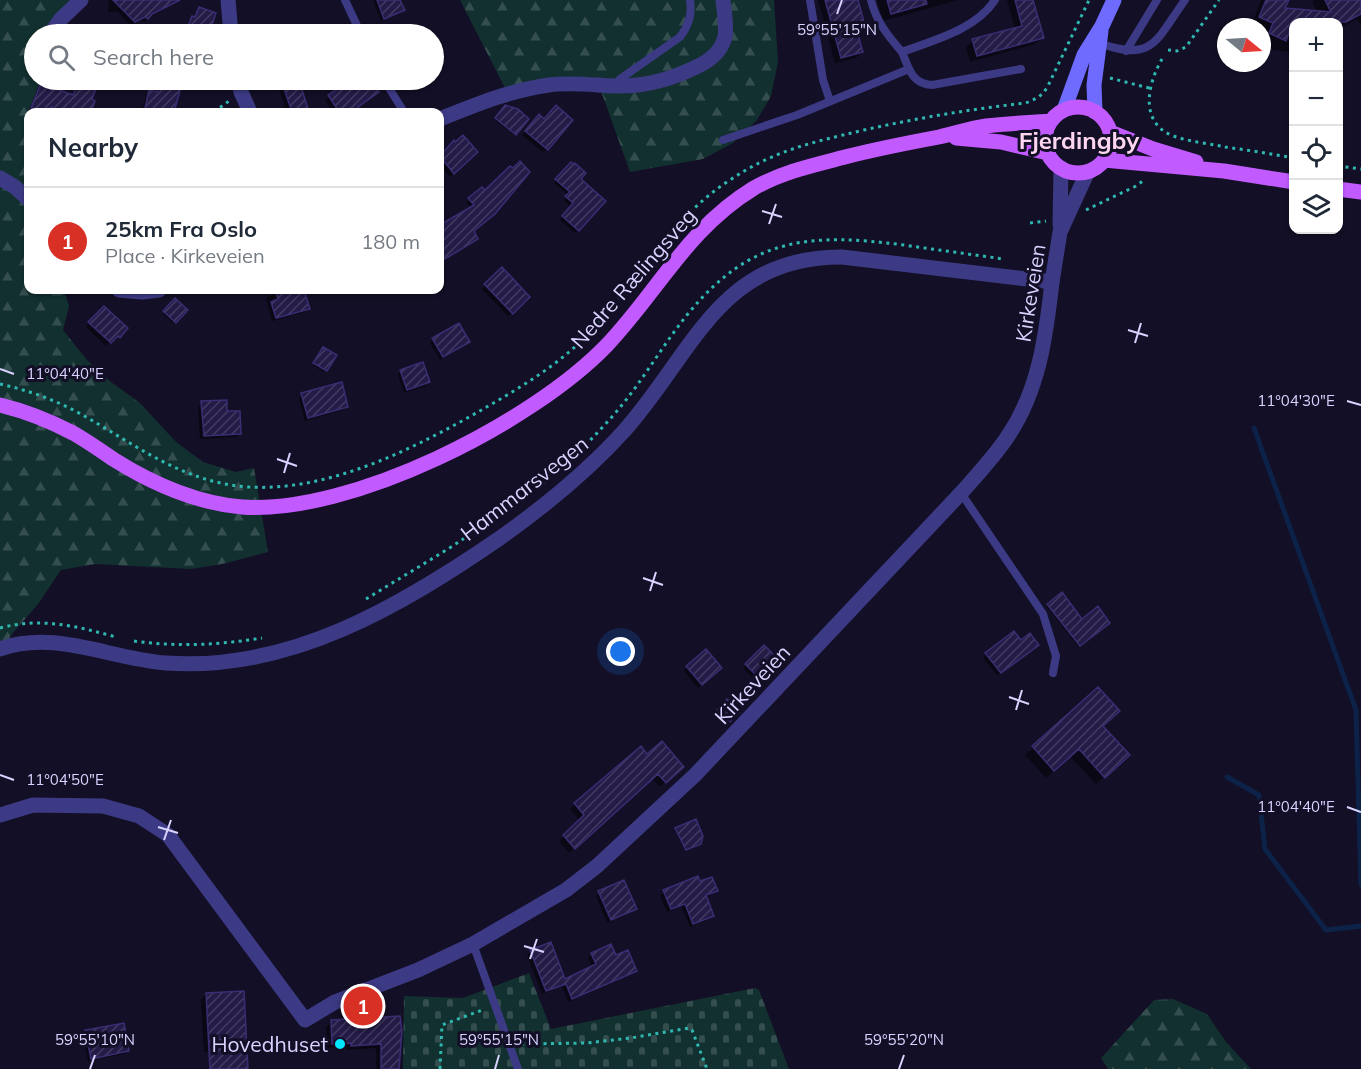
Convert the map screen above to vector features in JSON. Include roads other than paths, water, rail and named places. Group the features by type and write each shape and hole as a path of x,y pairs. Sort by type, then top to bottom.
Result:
{"main road":[{"path":"1064,111 1078,68 1096,42 1114,0"},
{"path":"1095,112 1096,42"},
{"path":"1079,107 1095,112 1110,132 1110,146 1104,160 1088,171 1074,173 1061,168 1048,153 1046,136 1051,121 1064,111 1079,107"},
{"name":"Nedre Rælingsveg","path":"0,405 59,426 149,478 206,500 242,507 265,507 310,502 338,495 370,486 424,464 496,427 570,378 622,327 674,260 709,222 756,187 785,174 824,162 984,126 1051,121"},
{"path":"1110,132 1161,152 1224,171"},
{"name":"Nedre Rælingsveg","path":"942,136 1001,142 1048,153"},
{"path":"1104,160 1224,171 1289,181"},
{"path":"1343,190 1361,192"}],"street":[{"path":"57,24 81,0"},
{"path":"228,0 230,24"},
{"path":"444,117 497,97 548,85 646,84 691,70 719,51 725,35 723,0"},
{"path":"241,90 248,108"},
{"name":"Kirkeveien","path":"0,815 33,805 103,806 139,816 168,835 305,1020 335,1002 418,970 473,944 566,890 613,851 695,775 961,493 1009,435 1029,396 1044,344 1052,282 1061,168"},
{"name":"Kirkeveien","path":"1055,226 1088,171"},
{"path":"0,178 24,195"},
{"name":"Hammarsvegen","path":"0,649 24,642 48,641 146,661 207,663 279,652 352,626 460,565 571,484 626,429 716,311 752,280 780,266 809,259 842,257 1052,282"}],"lane":[{"path":"345,0 356,24"},
{"path":"614,86 620,79 680,37 686,30 691,16 690,0"},
{"path":"810,0 819,64 830,101"},
{"path":"871,0 873,11 885,34 902,52 912,76 917,81 932,85 1021,69"},
{"path":"902,52 955,32 978,18 990,8 995,0"},
{"path":"1126,51 1157,0"},
{"path":"1096,42 1126,51 1138,51 1148,47 1157,41 1185,0"},
{"path":"723,140 776,123 909,69"},
{"path":"390,90 402,108"},
{"path":"961,493 1043,614 1056,656 1053,673"},
{"path":"473,944 518,1069"}],"waterway":[{"path":"1254,428 1356,710 1361,885"},
{"path":"1227,777 1259,795 1265,849 1326,930 1361,926"}],"place":[{"name":"25km Fra Oslo","path":"363,1006"},
{"name":"Hovedhuset","path":"340,1044"}],"district":[{"name":"Fjerdingby","path":"1079,140"}]}
